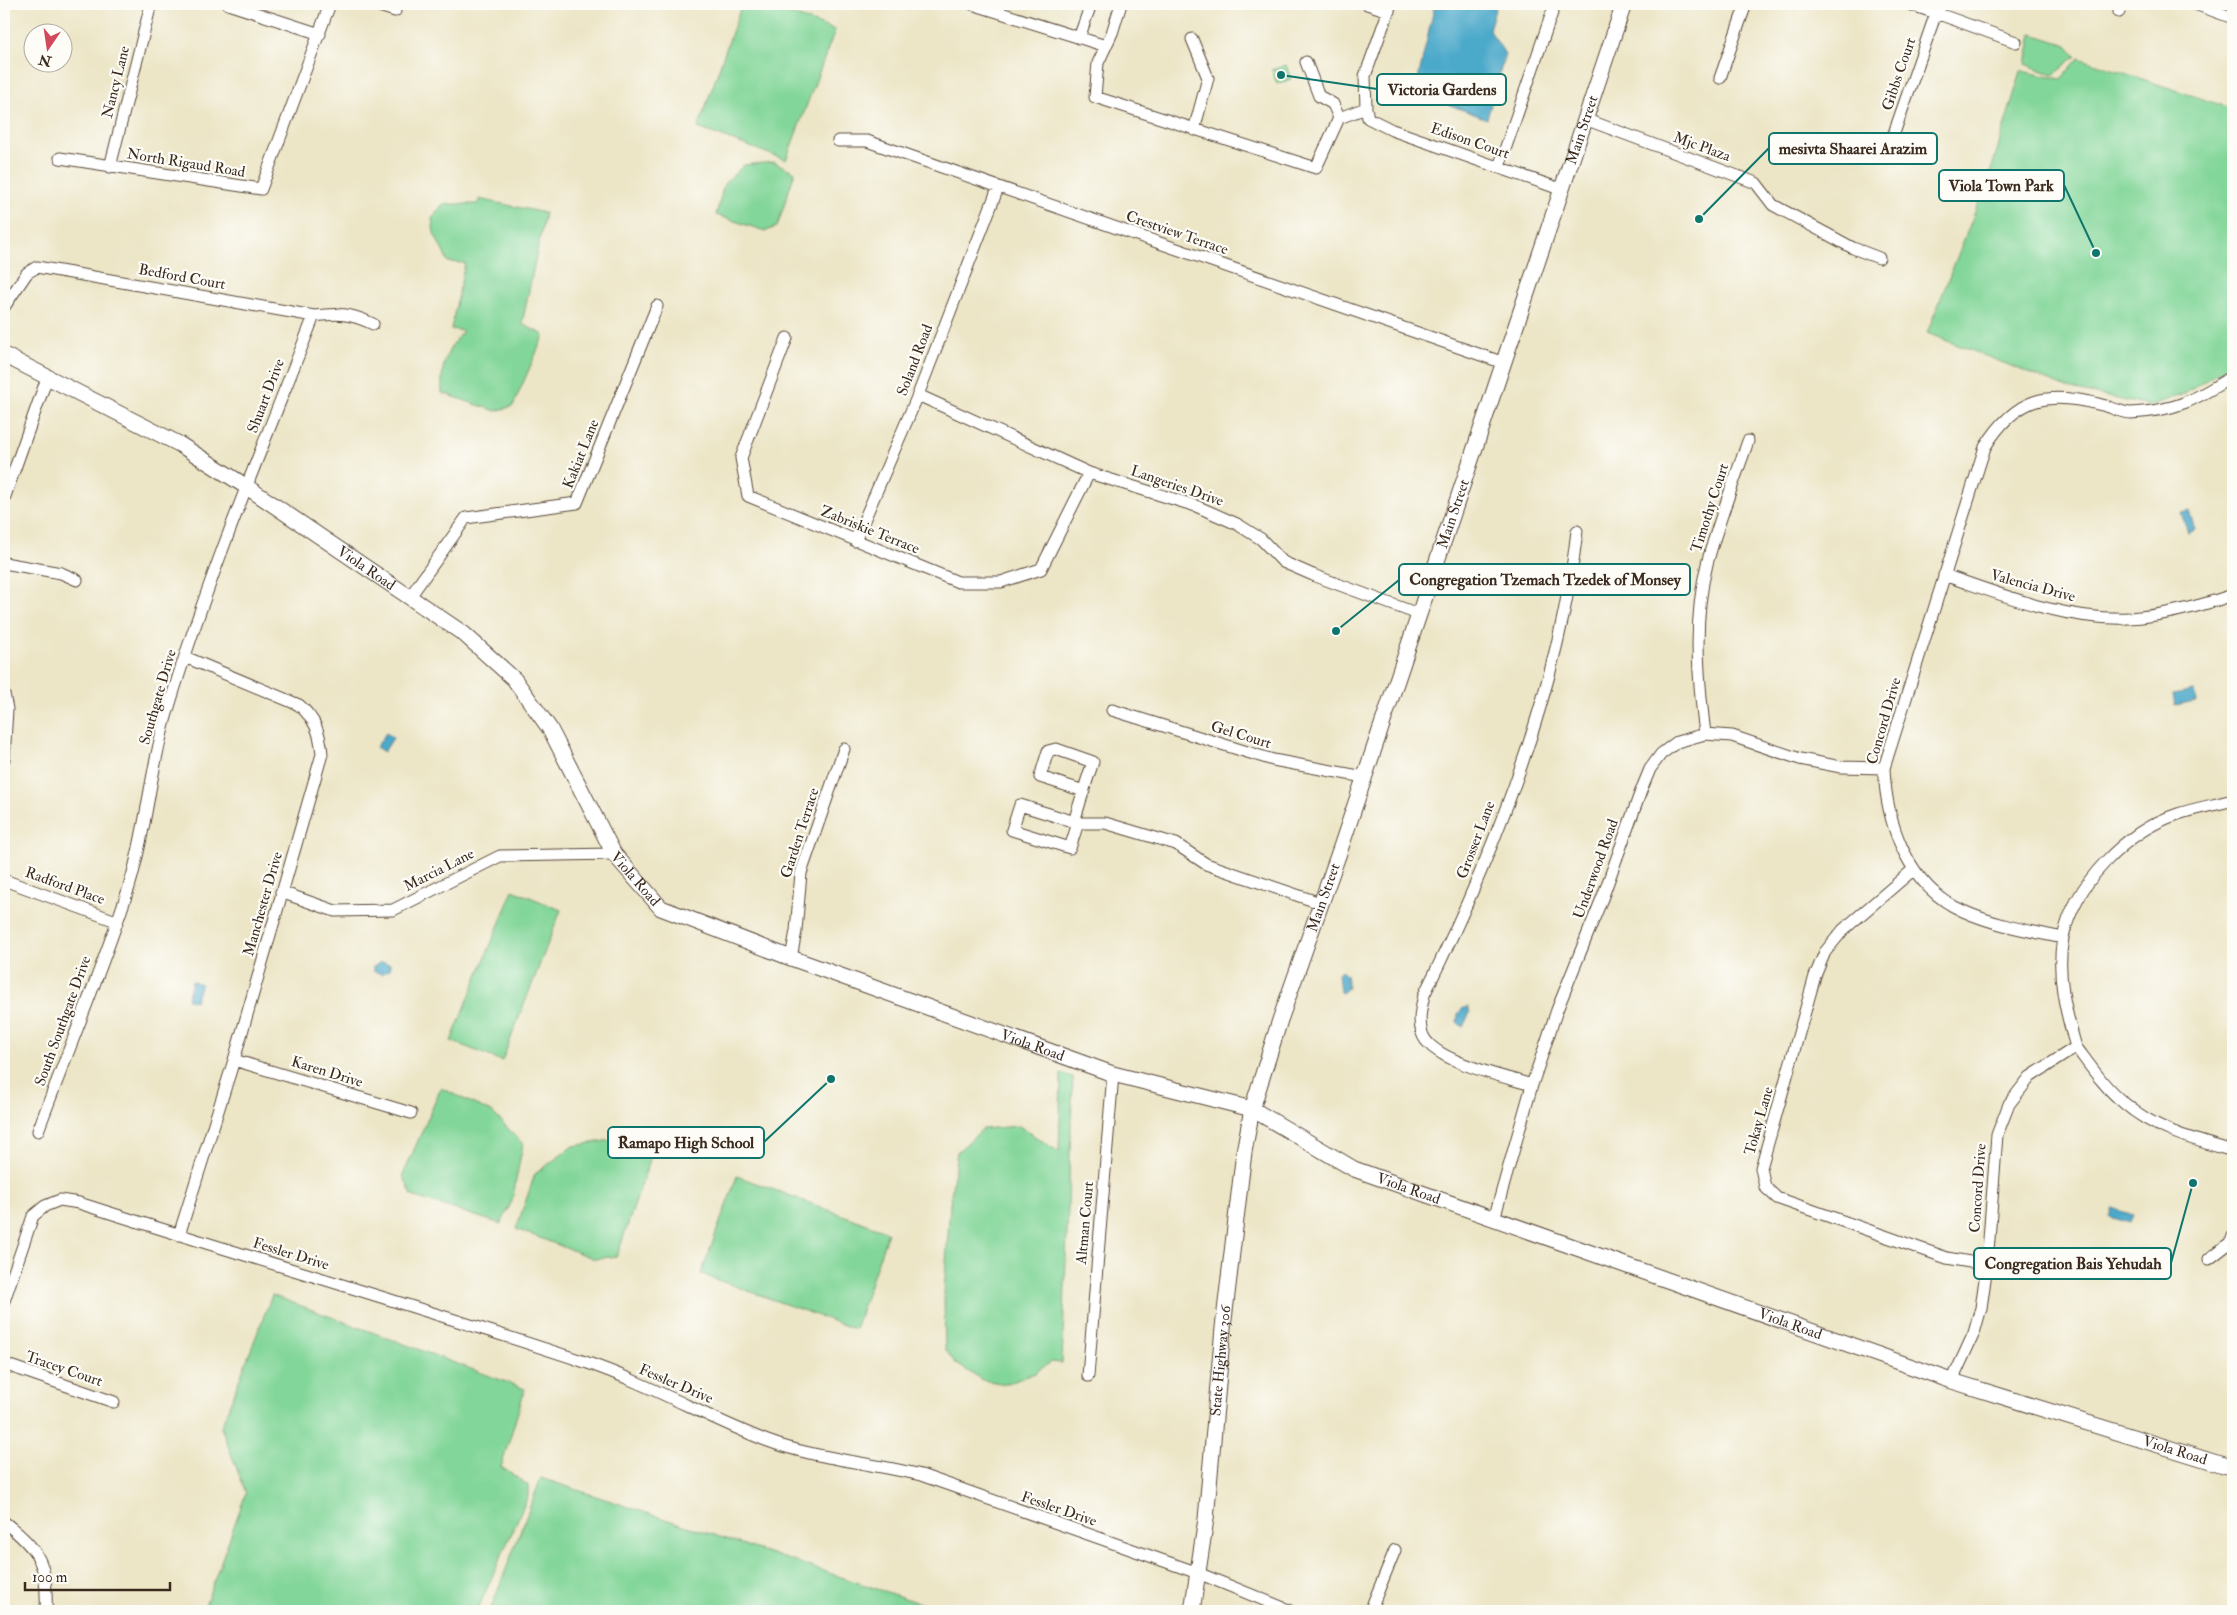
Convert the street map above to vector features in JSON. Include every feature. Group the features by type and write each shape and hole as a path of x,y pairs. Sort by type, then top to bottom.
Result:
{"street":[{"name":"Nancy Lane","path":"110,166 151,4"},
{"path":"228,4 320,34"},
{"name":"North Rigaud Road","path":"60,158 261,189 330,4"},
{"path":"374,4 395,11"},
{"path":"972,4 1106,46"},
{"path":"1080,38 1091,4"},
{"path":"1121,4 1098,63 1095,97 1316,168 1339,118 1333,104 1319,96 1306,62"},
{"path":"1339,118 1367,113 1365,76 1390,8 1367,4"},
{"path":"1499,167 1555,4"},
{"name":"Main Street","path":"1252,1109 1624,4"},
{"path":"1720,78 1746,4"},
{"path":"1910,4 1938,8 2016,42"},
{"path":"2195,4 2233,18"},
{"name":"Gibbs Court","path":"1892,139 1938,8"},
{"path":"1192,39 1208,78 1194,130"},
{"name":"Edison Court","path":"1367,113 1392,130 1562,190"},
{"name":"Mjc Plaza","path":"1585,119 1756,183 1773,205 1852,248 1879,258"},
{"name":"Crestview Terrace","path":"838,141 867,141 1504,363"},
{"name":"Soland Road","path":"855,541 918,395 998,188"},
{"name":"Bedford Court","path":"4,307 27,273 36,267 314,316 341,313 355,316 373,324"},
{"name":"Kakiat Lane","path":"409,598 466,518 577,503 657,306"},
{"name":"Shuart Drive","path":"247,487 314,316"},
{"name":"Zabriskie Terrace","path":"787,338 741,458 748,496 958,582 1001,582 1040,569 1089,473"},
{"name":"Viola Road","path":"4,354 47,378 179,444 247,487 464,634 514,679 550,729 614,854 661,908 790,958 1113,1074 1252,1109 1354,1169 1494,1219 1952,1381 2233,1468"},
{"name":"Concord Drive","path":"2063,938 2000,924 1962,911 1937,895 1914,869 1893,827 1885,797 1884,768 1985,447 1996,429 2014,411 2040,398 2070,398 2128,413 2158,410 2190,402 2233,376"},
{"path":"4,499 47,378"},
{"name":"Langeries Drive","path":"918,395 1089,473 1196,506 1237,524 1260,539 1283,562 1418,614"},
{"name":"Timothy Court","path":"1705,734 1697,671 1698,627 1704,582 1707,565 1748,441"},
{"name":"Southgate Drive","path":"116,921 138,855 161,734 185,657 247,487"},
{"name":"Grosser Lane","path":"1532,1085 1448,1058 1431,1048 1422,1035 1419,1016 1424,995 1484,863 1548,682 1573,568 1577,531"},
{"path":"4,563 61,573 77,580"},
{"name":"Valencia Drive","path":"1944,575 2010,597 2070,614 2129,618 2198,607 2233,595"},
{"name":"Manchester Drive","path":"179,1235 234,1060 322,754 321,735 311,716 299,705 185,657"},
{"path":"4,694 7,709 4,760"},
{"name":"Gel Court","path":"1112,710 1273,760 1364,777"},
{"name":"Underwood Road","path":"1494,1219 1532,1085 1558,1010 1604,896 1650,770 1661,754 1677,742 1705,734 1732,736 1800,759 1842,767 1884,768"},
{"name":"Garden Terrace","path":"790,958 796,931 800,873 844,749"},
{"path":"1084,791 1040,777 1048,751 1056,749 1093,762 1084,791 1076,822 1070,848 1012,830 1020,805 1076,822 1105,823 1176,844 1206,864 1320,903"},
{"path":"2233,800 2176,814 2133,836 2105,862 2078,899 2063,938 2061,978 2068,1019 2076,1048 2101,1080 2124,1104 2151,1122 2184,1137 2233,1151"},
{"name":"Marcia Lane","path":"281,892 335,911 393,910 500,856 614,854"},
{"name":"Tokay Lane","path":"1914,869 1843,930 1825,952 1815,976 1761,1168 1765,1187 1776,1198 1947,1258 1987,1265"},
{"name":"Radford Place","path":"4,880 116,921"},
{"name":"South Southgate Drive","path":"38,1131 116,921"},
{"name":"Concord Drive","path":"1952,1381 1974,1333 1981,1308 1987,1265 1997,1134 2009,1104 2030,1077 2076,1048"},
{"name":"Karen Drive","path":"234,1060 411,1113"},
{"name":"Altman Court","path":"1088,1376 1113,1074"},
{"name":"State Highway 306","path":"1192,1611 1213,1456 1224,1328 1238,1203 1252,1109"},
{"name":"Fessler Drive","path":"4,1301 33,1216 45,1206 60,1200 79,1203 587,1363 686,1403 766,1440 799,1450 880,1465 921,1476 1198,1573 1291,1611"},
{"path":"2209,1259 2231,1242 2233,1236"},
{"name":"Tracey Court","path":"4,1364 114,1402"},
{"path":"4,1522 27,1541 43,1565 47,1593 46,1611"},
{"path":"1370,1611 1395,1550"}],"green space":[{"path":"742,4 763,4 835,30 786,160 698,128"},
{"path":"2032,34 2067,45 2076,56 2053,75 2026,64"},
{"path":"2079,58 2233,109 2233,363 2184,394 2149,406 2067,388 1927,333 1990,174 2021,71 2061,79"},
{"path":"1286,65 1291,79 1277,84 1272,70"},
{"path":"774,162 795,172 777,227 765,231 716,215 724,184 744,165"},
{"path":"479,199 545,213 522,324 544,335 513,406 496,411 442,393 442,375 445,360 463,331 451,329 465,263 448,262 434,233 432,218 443,204 478,204"},
{"path":"513,890 561,910 502,1061 451,1041"},
{"path":"1061,1074 1073,1077 1062,1363 1051,1362 1035,1373 1007,1384 982,1380 955,1363 945,1349 944,1294 950,1204 957,1152 983,1129 1019,1126 1059,1152"},
{"path":"441,1088 493,1113 523,1144 512,1201 501,1224 412,1196 403,1175"},
{"path":"630,1137 655,1145 617,1256 595,1259 516,1229 535,1174 573,1146"},
{"path":"737,1176 888,1232 855,1329 701,1274"},
{"path":"272,1295 525,1389 501,1467 528,1485 528,1496 477,1611 203,1611 246,1493 221,1427"},
{"path":"541,1478 944,1611 490,1611"}],"water":[{"path":"1435,4 1497,4 1489,29 1505,54 1487,119 1415,92"},
{"path":"2189,511 2195,529 2188,532 2181,513"},
{"path":"2194,691 2196,701 2175,705 2173,695"},
{"path":"386,733 393,738 384,752 376,747"},
{"path":"381,962 390,964 390,969 382,974 373,971 373,967"},
{"path":"1341,971 1346,975 1348,988 1342,993 1340,992 1338,974"},
{"path":"192,981 201,984 195,1001 187,999"},
{"path":"1468,1007 1470,1012 1463,1027 1457,1022 1458,1014 1463,1008"},
{"path":"2113,1208 2133,1215 2130,1223 2110,1217"}],"place":[{"name":"Victoria Gardens","path":"1281,75"},
{"name":"mesivta Shaarei Arazim","path":"1699,219"},
{"name":"Viola Town Park","path":"2096,253"},
{"name":"Congregation Tzemach Tzedek of Monsey","path":"1336,631"},
{"name":"Ramapo High School","path":"831,1079"},
{"name":"Congregation Bais Yehudah","path":"2193,1183"}]}
